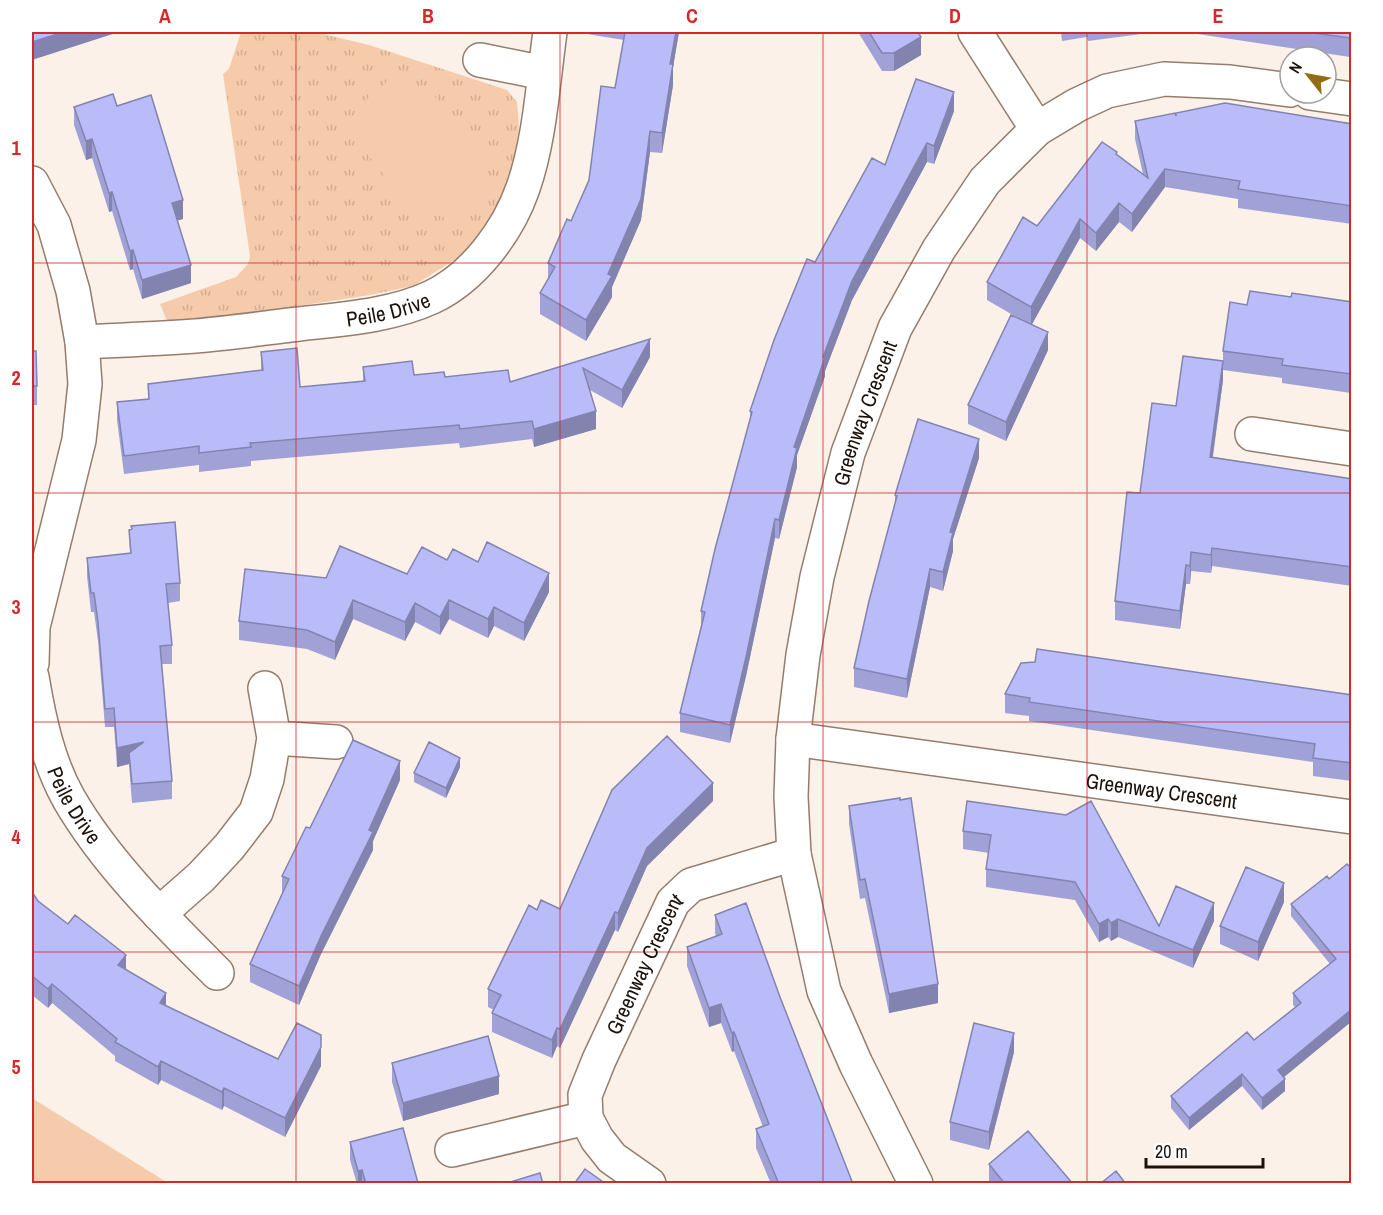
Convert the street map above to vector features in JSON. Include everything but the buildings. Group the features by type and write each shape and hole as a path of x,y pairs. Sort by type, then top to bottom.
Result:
{"street":[{"name":"Peile Drive","path":"81,342 194,336 331,321 396,310 433,297 475,266 494,244 508,222 523,189 530,163 550,32"},
{"path":"975,32 1037,129"},
{"path":"480,60 544,73"},
{"name":"Greenway Crescent","path":"916,1184 856,1064 824,991 794,854 790,797 793,739 803,655 817,577 845,464 895,328 939,249 985,182 1037,129 1077,105 1107,91 1164,79 1230,82 1278,88"},
{"path":"32,183 54,225 73,291 85,384 79,440 33,627 32,663"},
{"path":"1252,434 1352,449"},
{"name":"Peile Drive","path":"32,677 39,721 50,758 68,798 94,838 159,914 216,974"},
{"path":"159,914 201,877 256,812 267,779 274,738 264,688"},
{"path":"274,738 336,742"},
{"name":"Greenway Crescent","path":"793,739 1352,817"},
{"name":"Greenway Crescent","path":"586,1118 585,1095 599,1060 673,902 691,885 794,854"},
{"path":"452,1150 586,1118 597,1139 612,1158 649,1184"}],"green space":[{"path":"241,32 315,32 369,45 507,90 517,102 519,127 512,174 492,223 467,252 413,286 252,313 167,321 160,304 236,277 248,264 250,256 223,74 229,69"},
{"path":"389,80 433,94 482,155 481,196 455,221 408,206 362,147 359,106"},
{"path":"32,1098 168,1183 32,1183"}]}
